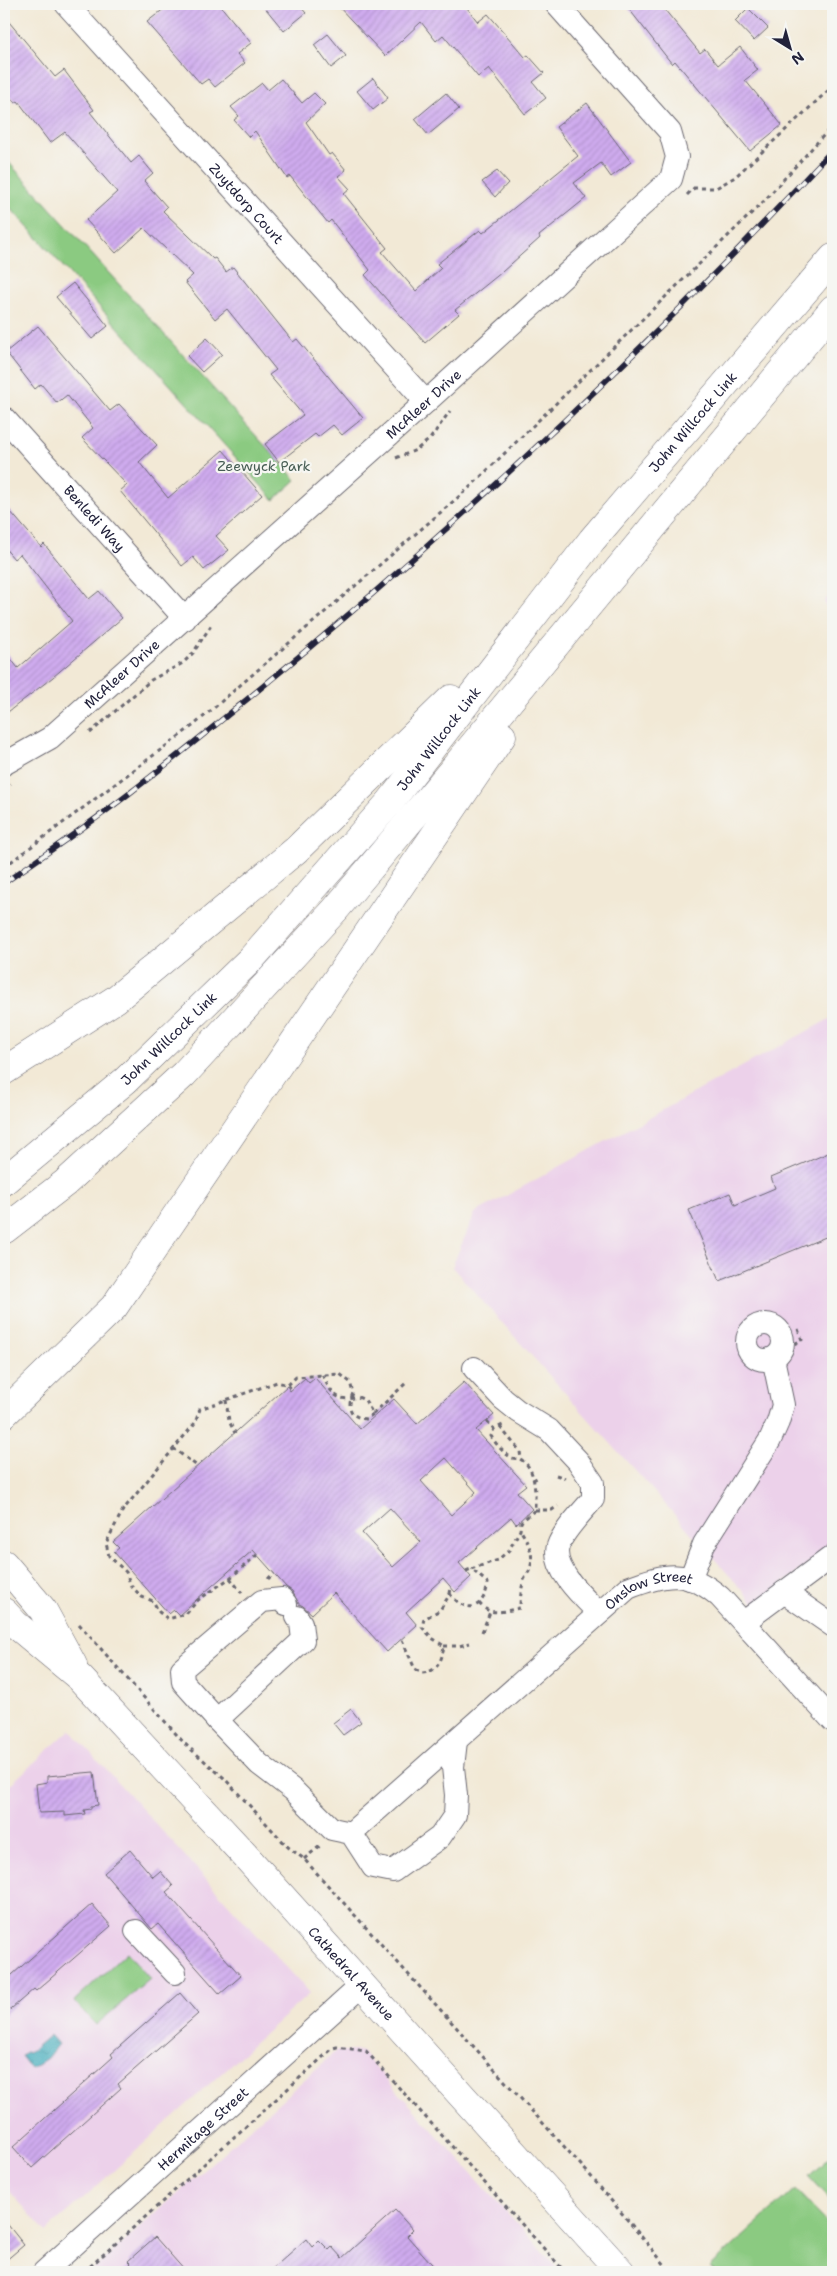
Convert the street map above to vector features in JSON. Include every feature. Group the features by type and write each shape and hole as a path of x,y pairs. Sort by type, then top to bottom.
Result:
{"main road":[{"name":"John Willcock Link","path":"4,1181 126,1080 251,959 390,802 592,540 833,258"},
{"name":"John Willcock Link","path":"4,1230 65,1183 184,1074 328,917 455,767 833,309"},
{"path":"4,1414 114,1307 508,727 683,492"},
{"path":"4,1071 116,999 296,850 445,705 592,540"},
{"name":"Cathedral Avenue","path":"4,1564 43,1610 80,1678"},
{"name":"Cathedral Avenue","path":"4,1612 15,1624 80,1678 621,2272"}],"street":[{"name":"Zuytdorp Court","path":"66,4 426,402"},
{"name":"McAleer Drive","path":"4,764 50,738 426,402 671,178 677,157 670,132 556,4"},
{"name":"Benledi Way","path":"4,418 185,618"},
{"path":"690,1580 704,1544 770,1440 778,1422 782,1405 773,1358"},
{"path":"474,1368 502,1398 518,1411 549,1430 578,1461 593,1483 593,1499 572,1525 558,1547 560,1566 568,1580 599,1614"},
{"path":"744,1622 833,1556"},
{"name":"Onslow Street","path":"351,1833 628,1588 656,1577 679,1576 704,1583 744,1622 833,1721"},
{"path":"784,1592 833,1626"},
{"path":"217,1720 303,1640 302,1623 282,1599 262,1601 182,1669 183,1682 217,1720 259,1764 293,1790 332,1829 351,1833 373,1867 393,1871 440,1837 455,1815 456,1795 453,1767 456,1741"},
{"path":"136,1931 175,1972"},
{"name":"Hermitage Street","path":"44,2272 362,1986"}],"path":[{"path":"688,186 694,188 716,188 735,177 833,86"},
{"path":"4,867 194,725 470,486 764,201 833,125"},
{"path":"798,1329 802,1340"},
{"path":"322,1374 335,1395 342,1400 358,1397 365,1400 372,1414"},
{"path":"288,1385 296,1376 340,1374 350,1382 353,1393 348,1406 351,1412 359,1418 366,1419 407,1382"},
{"path":"257,1555 230,1578 198,1600 186,1614 168,1619 159,1612 153,1601 142,1597 131,1586 126,1572 109,1556 106,1543 123,1510 195,1423 200,1409 277,1382 288,1385 292,1390"},
{"path":"226,1400 229,1421 235,1433"},
{"path":"518,1411 500,1427 494,1429 491,1436 496,1446 512,1458 521,1460"},
{"path":"487,1421 494,1429"},
{"path":"500,1427 520,1451 521,1460 531,1472 535,1486 535,1510"},
{"path":"173,1448 197,1466"},
{"path":"556,1475 565,1478 570,1486"},
{"path":"533,1480 539,1477"},
{"path":"466,1571 498,1560 509,1550 520,1530 522,1522 535,1510 552,1510 562,1503"},
{"path":"479,1603 485,1610 494,1613 520,1608 521,1591 530,1568 531,1554 528,1543 520,1530"},
{"path":"450,1594 462,1606 468,1608 484,1599 488,1583 472,1569"},
{"path":"230,1578 240,1592"},
{"path":"451,1588 450,1594 440,1610 424,1620 422,1627 432,1638 444,1646 459,1646 470,1643"},
{"path":"482,1632 490,1612"},
{"path":"75,1619 185,1744 224,1778 288,1848 304,1859 589,2174 671,2272"},
{"path":"402,1640 415,1669 422,1674 435,1670 440,1663 444,1646"},
{"path":"304,1859 324,1843"},
{"path":"84,2272 319,2061 337,2047 366,2051 565,2272"}],"shaded area":[{"path":"833,593 833,622 824,601"},
{"path":"833,1017 833,1546 755,1604 452,1267 475,1213"},
{"path":"70,1730 310,1993 46,2232 4,2185 4,1790"},
{"path":"336,2051 361,2051 561,2272 90,2272"}],"green space":[{"name":"Zeewyck Park","path":"4,157 296,480 274,500 4,201"},
{"path":"127,1952 150,1979 96,2025 74,2001"},
{"path":"833,2154 833,2202 809,2176"},
{"path":"795,2189 833,2229 833,2272 715,2272 710,2267"}],"water":[{"path":"50,2035 58,2044 47,2058 31,2069 21,2056 25,2052 29,2053"}],"building":[{"path":"170,4 219,4 251,43 237,54 245,63 215,87 208,79 201,84 147,22"},
{"path":"262,4 298,4 306,13 284,31"},
{"path":"336,4 464,4 478,22 488,14 525,57 528,55 544,73 533,82 546,98 525,114 489,68 478,77 443,35 436,41 421,22 385,56"},
{"path":"625,4 660,4 700,53 705,49 718,65 740,47 758,70 745,80 782,125 750,151 675,61 672,64"},
{"path":"748,8 768,28 754,41 735,21"},
{"path":"4,16 55,77 64,70 94,110 90,112 131,163 139,156 153,173 144,181 167,207 163,211 213,259 215,258 226,272 233,267 293,342 297,339 363,418 342,435 333,425 318,437 315,434 279,462 265,444 303,415 269,375 276,370 227,309 215,319 185,282 193,275 144,228 116,253 86,220 117,192 65,132 50,143 18,101 15,103 4,90"},
{"path":"328,34 346,56 331,68 314,45"},
{"path":"373,78 388,98 373,110 357,91"},
{"path":"281,79 302,103 314,93 325,104 306,122 329,155 332,153 346,170 338,176 350,189 344,194 387,248 382,252 416,291 441,268 437,264 480,230 483,233 578,156 556,127 587,103 631,162 611,177 601,163 574,183 586,198 539,236 540,238 502,272 455,310 459,314 425,343 365,275 370,270 331,220 328,223 290,176 287,178 255,131 249,137 234,120 239,116 231,107 262,83 268,90"},
{"path":"446,93 459,109 428,135 415,119"},
{"path":"497,171 508,183 495,197 482,182"},
{"path":"73,283 108,326 92,339 56,297"},
{"path":"38,326 110,411 119,404 157,445 139,462 168,498 223,450 262,495 216,536 229,550 204,570 193,557 182,566 120,491 127,485 82,438 93,428 67,395 57,403 41,384 35,389 6,352"},
{"path":"207,338 222,354 202,372 187,356"},
{"path":"4,504 41,547 44,544 89,599 99,591 122,618 53,677 4,715 4,650 18,668 72,621 20,554 14,559 4,547"},
{"path":"833,1151 833,1234 719,1281 689,1210 730,1193 735,1205 775,1188 771,1177"},
{"path":"305,1378 309,1383 315,1378 360,1429 394,1399 417,1424 464,1382 494,1415 476,1430 526,1485 517,1492 532,1509 516,1524 511,1517 459,1563 471,1577 455,1592 443,1578 406,1612 417,1625 387,1652 334,1593 312,1614 299,1604 292,1591 286,1587 253,1550 179,1615 174,1610 169,1614 114,1552 119,1548 113,1542 287,1386 290,1391","holes":["446,1458 476,1492 451,1515 421,1481","390,1508 421,1542 393,1567 362,1533"]},
{"path":"351,1709 361,1722 343,1735 333,1723"},
{"path":"94,1772 98,1805 84,1810 85,1814 65,1816 65,1812 39,1813 36,1784 47,1782 47,1776"},
{"path":"130,1850 153,1877 160,1871 173,1886 166,1892 241,1976 220,1994 158,1924 152,1929 104,1873"},
{"path":"92,1904 111,1926 36,1991 34,1989 4,2015 4,1982"},
{"path":"180,1993 198,2014 118,2084 121,2088 32,2168 13,2147 113,2057 111,2054"},
{"path":"395,2210 413,2230 407,2236 439,2272 269,2272 306,2239 312,2247 319,2240 329,2250 332,2247 342,2258"},
{"path":"4,2220 24,2245 4,2262"},
{"path":"155,2237 186,2272 122,2272 131,2264 128,2261"}],"railway":[{"path":"4,883 126,796 220,722 403,567 581,405 751,236 833,149"}]}
